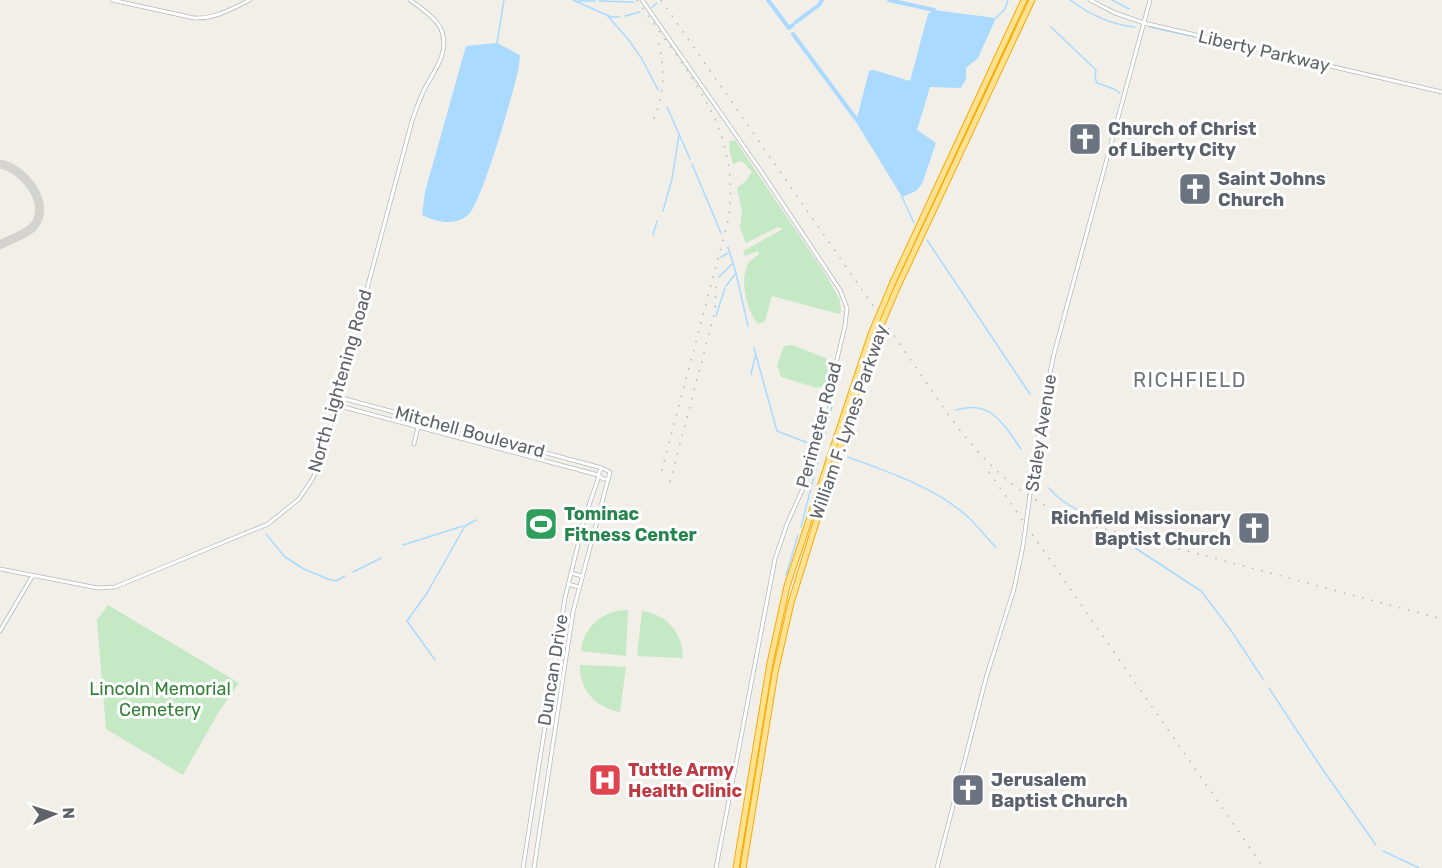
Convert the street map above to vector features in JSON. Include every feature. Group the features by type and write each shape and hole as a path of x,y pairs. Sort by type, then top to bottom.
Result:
{"highway":[{"name":"William F. Lynes Parkway","path":"736,868 778,624 807,525 871,334 1024,0"},
{"name":"William F. Lynes Parkway","path":"743,868 775,673 789,611 853,403 874,342 897,288 1032,0"}],"street":[{"path":"112,0 186,16 207,18 249,0"},
{"name":"North Lightening Road","path":"0,568 98,588 115,587 268,524 290,507 307,488 319,466 412,122 420,99 443,53 444,42 441,29 410,0"},
{"name":"Perimeter Road","path":"642,0 799,227 840,290 847,308 845,326 810,469 775,559 716,868"},
{"name":"Liberty Parkway","path":"1090,0 1115,13 1144,23 1442,92"},
{"name":"Staley Avenue","path":"937,868 989,668 1014,589 1023,546 1044,401 1054,354 1150,0"},
{"name":"Mitchell Boulevard","path":"338,397 602,468"},
{"name":"Mitchell Boulevard","path":"336,405 599,475 603,479 608,478"},
{"path":"367,412 369,405"},
{"path":"414,444 418,427"},
{"path":"602,468 610,471 608,478"},
{"name":"Duncan Drive","path":"523,868 568,584 595,484 602,468"},
{"path":"591,473 595,484"},
{"name":"Duncan Drive","path":"534,868 568,640 579,587 608,478"},
{"path":"571,573 582,576"},
{"path":"0,631 33,576"},
{"path":"568,584 579,587"}],"green space":[{"path":"735,140 826,275 840,300 841,312 839,314 772,296 765,321 758,324 754,318 745,295 744,278 748,264 759,254 758,251 745,256 743,251 783,229 778,227 746,243 740,228 742,211 737,188 752,172 742,161 733,164 729,148 730,141"},
{"path":"792,345 826,358 830,372 827,385 817,388 781,377 777,365 784,346"},
{"name":"Lincoln Memorial Cemetery","path":"108,605 239,683 218,713 183,775 106,729 97,620"},
{"path":"628,610 626,656 581,651 586,634 596,621 611,613"},
{"path":"642,611 659,616 672,626 680,640 683,658 637,656"},
{"path":"580,665 626,667 620,712 603,706 591,696 582,682"}],"water":[{"path":"934,10 996,18 978,58 966,68 966,79 961,88 930,87 917,130 936,143 922,184 916,191 902,197 856,122 869,71 874,70 910,81 928,14"},
{"path":"497,43 520,55 519,66 505,119 482,189 475,205 464,218 446,222 428,218 422,215 425,192 466,46"}],"waterway":[{"path":"497,43 504,0"},
{"path":"573,0 611,17 619,17"},
{"path":"768,0 789,28 793,25"},
{"path":"796,22 819,5 822,0"},
{"path":"889,0 934,10"},
{"path":"996,18 1005,9 1008,0"},
{"path":"1070,0 1101,18 1135,27"},
{"path":"1112,0 1129,9"},
{"path":"578,1 595,1"},
{"path":"599,1 634,2"},
{"path":"652,7 657,3"},
{"path":"625,16 640,12"},
{"path":"606,14 642,59 658,90"},
{"path":"1051,27 1096,70 1097,83 1120,93"},
{"path":"1150,27 1204,39"},
{"path":"793,34 856,119"},
{"path":"667,107 690,159"},
{"path":"663,211 672,179 679,135"},
{"path":"692,164 721,233"},
{"path":"902,197 914,223"},
{"path":"653,235 657,221"},
{"path":"927,240 1030,394"},
{"path":"728,247 748,326"},
{"path":"721,257 728,253"},
{"path":"719,277 733,263"},
{"path":"726,286 736,273"},
{"path":"716,316 725,288"},
{"path":"754,348 777,431 813,445"},
{"path":"751,374 755,357"},
{"path":"801,527 833,402"},
{"path":"956,410 968,407 987,411 1002,423 1021,449"},
{"path":"848,457 911,481 941,497 968,517 996,547"},
{"path":"1049,488 1067,504 1102,521"},
{"path":"435,660 407,621 427,593 465,526 476,520"},
{"path":"403,545 463,526"},
{"path":"266,534 285,557 304,569 336,581 345,576"},
{"path":"786,575 798,535"},
{"path":"1126,542 1201,591 1230,629 1263,679"},
{"path":"353,572 381,558"},
{"path":"1269,688 1376,845"},
{"path":"1383,851 1419,868"}],"taxiway":[{"path":"0,164 18,172 26,179 40,207 39,217 31,229 0,245"}],"railway":[{"path":"637,0 707,102 719,129 727,157 730,187 728,221 660,477"},
{"path":"661,0 953,421 982,456 1013,484 1047,506 1090,525 1442,619"},
{"path":"654,119 663,77 656,35"},
{"path":"670,482 715,311 716,284"},
{"path":"989,472 1264,868"}],"place":[{"name":"Church of Christ of Liberty City","path":"1085,139"},
{"name":"Saint Johns Church","path":"1195,189"},
{"name":"Tominac Fitness Center","path":"541,524"},
{"name":"Richfield Missionary Baptist Church","path":"1254,528"},
{"name":"Tuttle Army Health Clinic","path":"605,780"},
{"name":"Jerusalem Baptist Church","path":"968,790"}],"district":[{"name":"RICHFIELD","path":"1190,380"}]}
